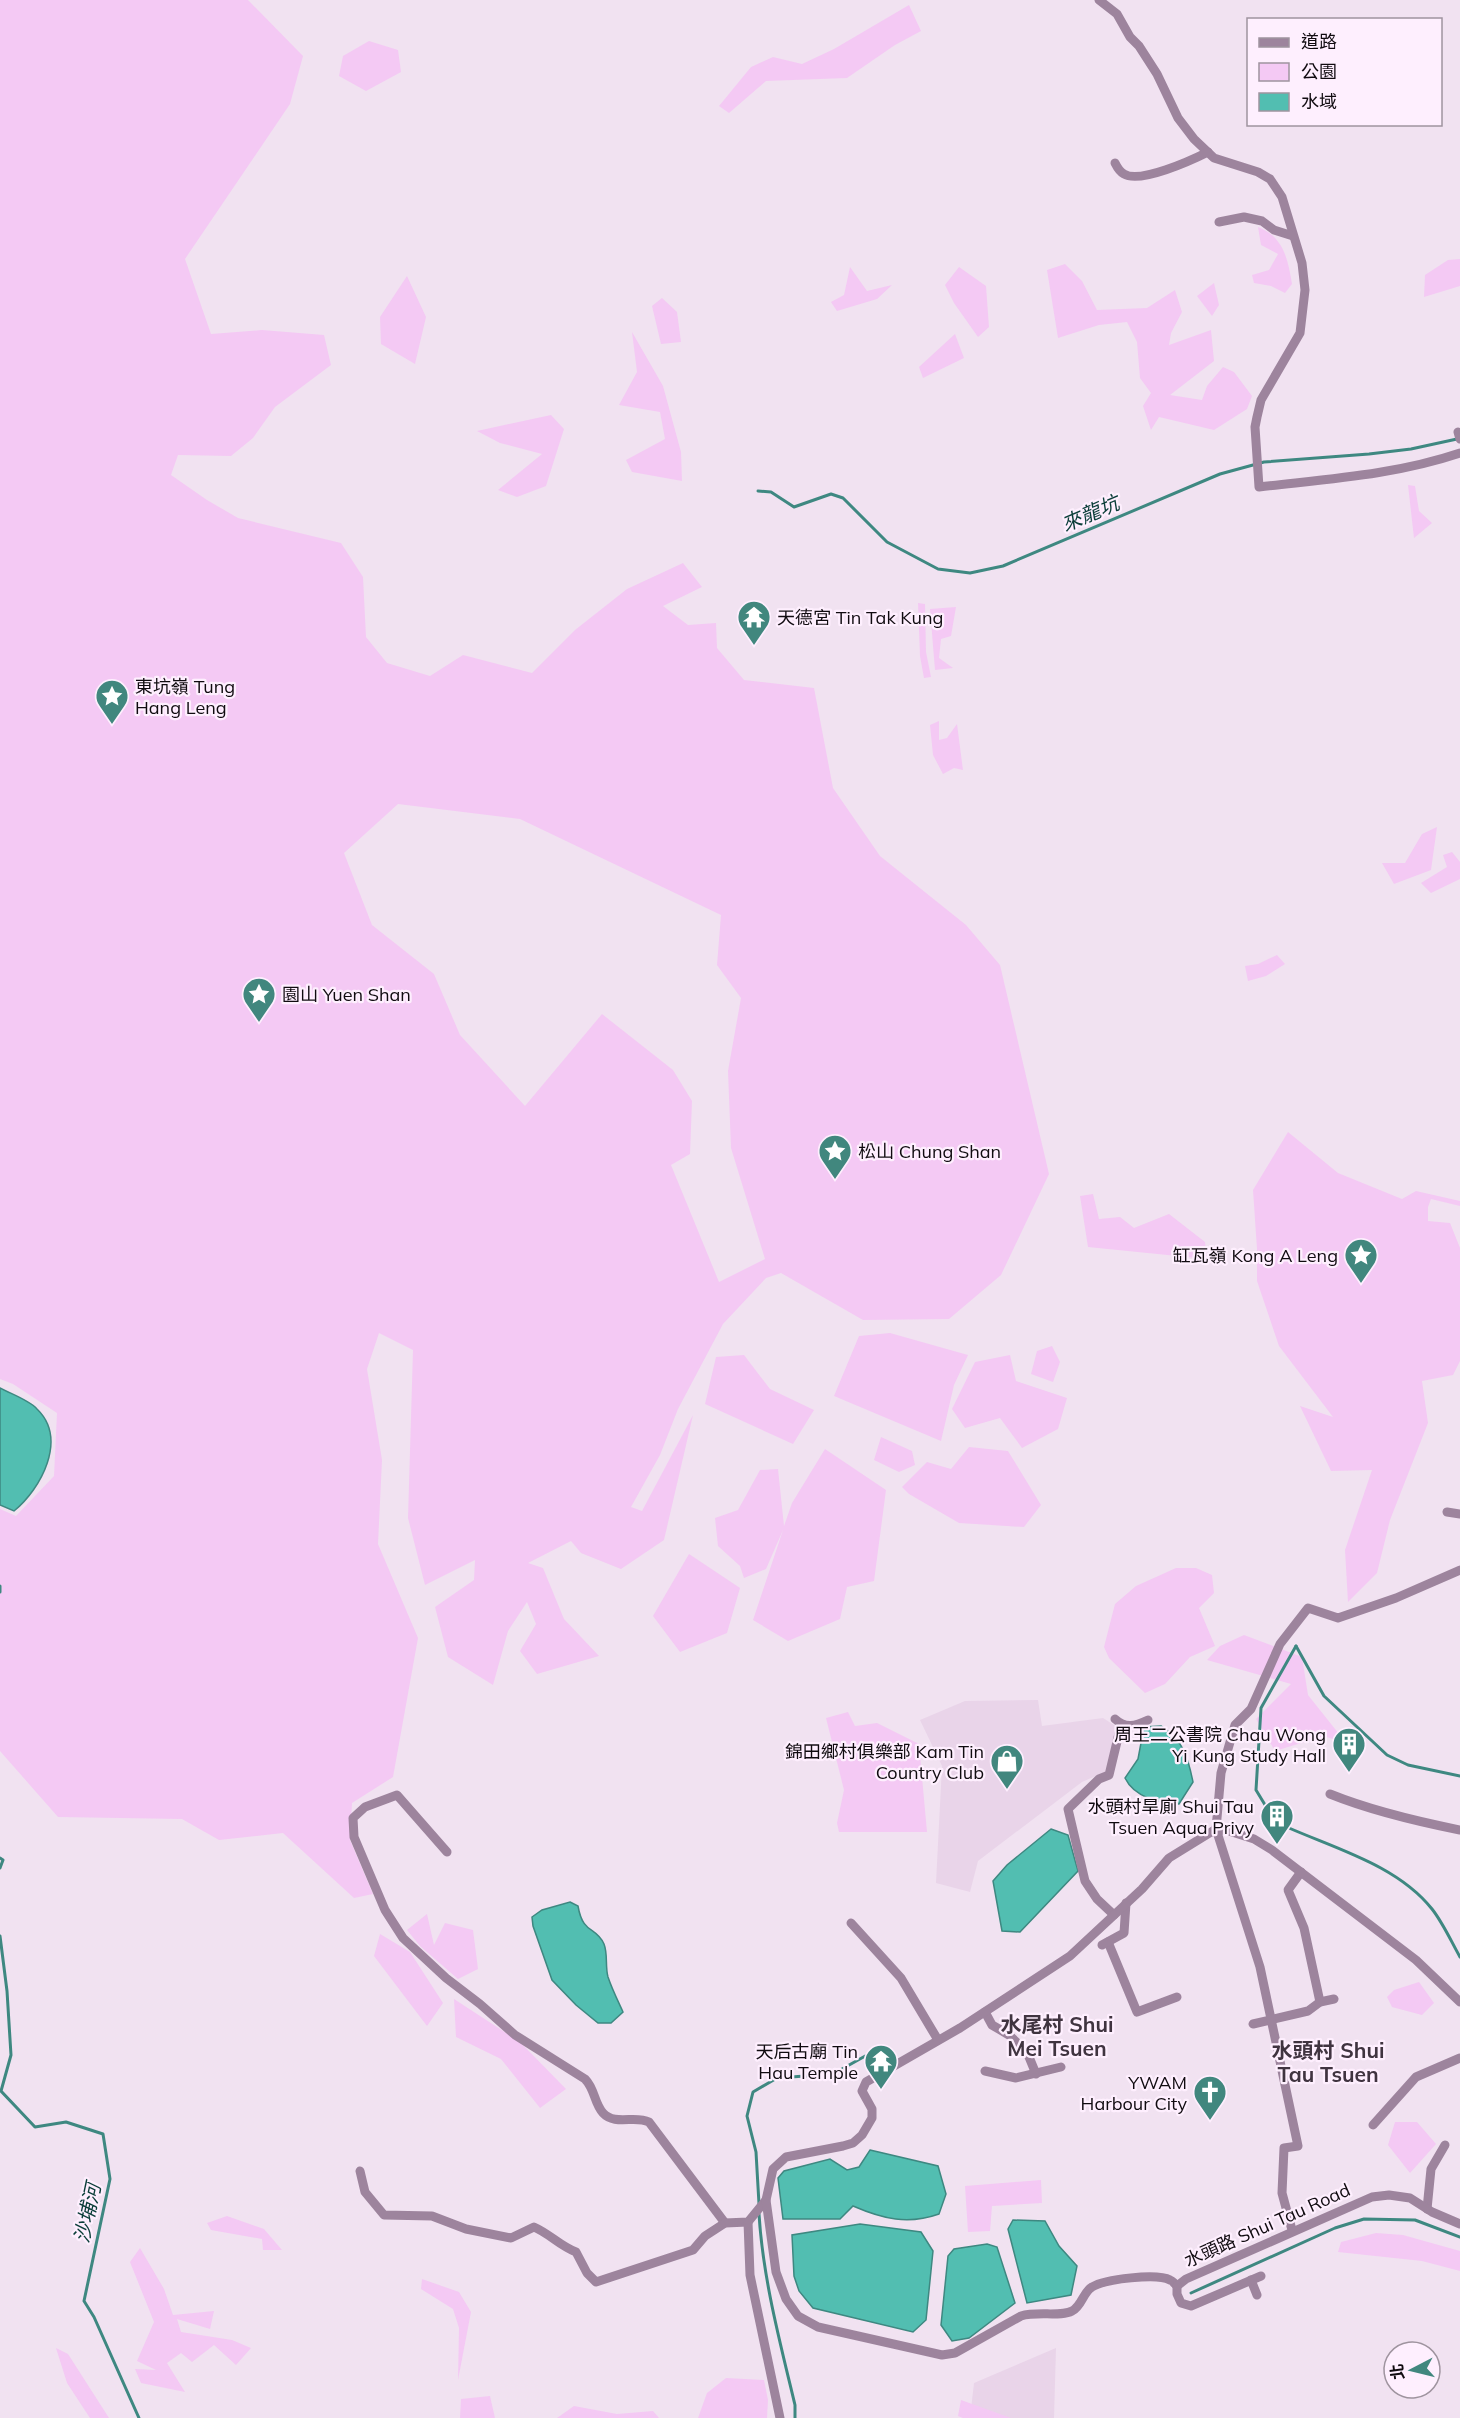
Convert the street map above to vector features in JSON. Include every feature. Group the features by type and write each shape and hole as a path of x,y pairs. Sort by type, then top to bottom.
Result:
{"street":[{"path":"1099,0 1117,14 1130,37 1139,46 1157,74 1184,128 1215,158 1258,172 1270,179 1282,197 1302,263 1305,290 1300,333 1261,400 1255,427 1259,487 1369,475 1424,465 1460,453"},
{"path":"1115,163 1125,175 1133,177 1182,164 1208,152"},
{"path":"1218,222 1244,217 1262,221 1274,230 1293,236"},
{"path":"1447,1512 1460,1514"},
{"path":"1292,2230 1282,2193 1284,2148 1298,2146 1260,1966 1216,1829 1221,1773 1235,1725 1251,1709 1280,1644 1308,1608 1338,1618 1396,1598 1460,1570"},
{"path":"1114,1915 1097,1899 1085,1881 1068,1809 1099,1779 1109,1775 1118,1722 1135,1726 1148,1720"},
{"path":"1329,1794 1364,1808 1460,1830"},
{"path":"447,1852 397,1795 365,1807 353,1818 354,1837 385,1910 403,1938 450,1982 480,2004 515,2035 587,2081 605,2115 615,2119 641,2119 649,2122 725,2223"},
{"path":"1177,2286 1171,2280 1162,2278 1128,2278 1097,2284 1089,2288 1073,2311 1030,2313 955,2353 942,2355 818,2327 798,2316 786,2300 776,2272 766,2200 773,2169 786,2157 853,2143 868,2128 872,2118 872,2109 862,2091 862,2085 985,2012 1070,1956 1114,1915 1169,1858 1216,1829 1254,1839 1301,1872 1416,1960 1460,2002"},
{"path":"1301,1872 1288,1890 1304,1928 1320,2002"},
{"path":"1126,1903 1124,1934 1105,1944 1137,2012 1176,1997"},
{"path":"851,1923 901,1978 938,2040"},
{"path":"1253,2024 1308,2011 1320,2002 1334,1999"},
{"path":"985,2012 992,2025 1009,2035 1027,2052 1036,2074"},
{"path":"1373,2125 1416,2077 1460,2058"},
{"path":"985,2071 1016,2078 1061,2067"},
{"path":"1427,2209 1431,2169 1445,2145"},
{"path":"360,2171 365,2192 384,2215 432,2216 466,2229 511,2238 534,2227 544,2231 562,2247 576,2252 587,2273 596,2282 693,2250 705,2236 725,2223 752,2218"},
{"name":"水頭路 Shui Tau Road","path":"1261,2276 1191,2306 1181,2303 1177,2294 1177,2286 1186,2279 1292,2230 1372,2197 1389,2195 1410,2198 1427,2209 1460,2224"},
{"path":"766,2200 752,2218 750,2275 780,2418"},
{"path":"1251,2280 1257,2295"}],"shaded area":[{"name":"錦田鄉村俱樂部 Kam Tin Country Club","path":"1038,1700 1042,1726 1103,1718 1117,1727 1105,1772 1082,1782 978,1861 970,1892 936,1883 942,1766 920,1720 965,1701"},
{"path":"1056,2348 1054,2418 970,2418 974,2383"}],"green space":[{"path":"0,0 248,0 303,56 290,104 185,259 211,334 262,330 324,335 331,365 275,407 253,438 231,456 178,455 171,475 238,518 341,543 363,577 366,637 387,663 430,676 463,655 532,673 575,630 627,589 683,563 702,587 663,606 688,625 716,623 717,648 744,680 814,688 833,788 880,856 966,925 1000,965 1049,1174 1001,1275 949,1319 863,1320 781,1273 766,1278 723,1324 678,1409 660,1455 631,1507 642,1511 693,1415 664,1540 621,1569 581,1553 571,1541 528,1563 543,1568 564,1619 599,1656 537,1674 520,1651 536,1624 527,1602 508,1631 493,1685 448,1657 435,1607 474,1580 475,1560 425,1585 408,1518 413,1350 379,1333 367,1369 382,1460 378,1544 418,1638 393,1777 352,1803 350,1840 373,1894 354,1898 283,1833 219,1840 182,1819 58,1817 0,1751 0,1509 16,1516 54,1476 57,1413 13,1384 0,1379","holes":["398,804 520,819 721,915 717,965 741,998 728,1071 731,1148 765,1259 719,1282 671,1165 690,1154 692,1101 673,1070 602,1014 525,1106 460,1035 434,974 372,925 344,853"]},
{"path":"909,5 921,31 895,45 847,78 766,81 729,113 719,106 751,67 773,57 802,64 834,49"},
{"path":"369,41 398,50 401,72 366,91 339,76 343,56"},
{"path":"1258,227 1274,237 1283,250 1292,284 1285,293 1271,286 1254,283 1252,275 1269,270 1278,254 1261,245"},
{"path":"1460,259 1460,286 1424,297 1425,275 1448,260"},
{"path":"1065,264 1082,281 1097,310 1147,308 1175,290 1182,312 1171,333 1169,345 1211,330 1214,361 1170,395 1202,400 1207,386 1223,367 1234,372 1252,396 1247,409 1214,430 1159,417 1151,430 1143,406 1151,393 1140,378 1137,342 1127,322 1099,325 1058,338 1047,270"},
{"path":"850,267 867,291 892,285 877,299 837,311 831,302 844,295"},
{"path":"959,267 986,286 989,327 978,337 954,303 945,285"},
{"path":"407,276 426,317 415,364 381,344 380,317"},
{"path":"1214,283 1219,305 1212,316 1197,296"},
{"path":"662,298 677,312 681,342 661,344 652,306"},
{"path":"632,332 663,386 681,452 682,481 632,472 626,460 665,439 660,412 619,405 637,372"},
{"path":"955,334 964,358 923,378 919,367"},
{"path":"551,415 564,429 546,486 517,497 498,490 542,454 500,443 477,431"},
{"path":"1408,485 1415,486 1419,511 1432,523 1414,538"},
{"path":"918,603 925,604 926,652 931,677 924,678 920,656"},
{"path":"956,607 951,636 941,639 939,658 953,668 935,670 930,609"},
{"path":"939,721 939,740 947,738 957,724 963,770 954,768 943,774 933,755 930,725"},
{"path":"1437,827 1431,870 1394,884 1382,863 1405,863 1422,834"},
{"path":"1452,852 1460,862 1460,879 1431,893 1421,883 1447,867 1443,855"},
{"path":"1277,955 1285,964 1266,976 1248,981 1245,966 1258,964"},
{"path":"1288,1132 1338,1173 1402,1199 1416,1191 1460,1201 1460,1206 1431,1199 1428,1207 1428,1221 1450,1223 1460,1248 1460,1361 1453,1375 1422,1381 1428,1423 1390,1520 1377,1573 1348,1602 1345,1550 1372,1470 1331,1471 1300,1406 1333,1417 1279,1346 1257,1281 1253,1190"},
{"path":"1093,1194 1099,1219 1120,1217 1134,1228 1169,1214 1205,1242 1207,1259 1088,1247 1080,1196"},
{"path":"890,1333 968,1355 954,1385 941,1441 834,1396 859,1336"},
{"path":"1052,1346 1060,1362 1053,1382 1031,1374 1037,1351"},
{"path":"744,1355 770,1389 814,1410 793,1444 705,1404 716,1357"},
{"path":"1010,1355 1016,1381 1067,1398 1058,1429 1022,1448 1000,1418 965,1428 952,1409 975,1362"},
{"path":"881,1437 912,1451 915,1465 899,1472 874,1460"},
{"path":"969,1447 1008,1451 1041,1505 1024,1527 959,1523 909,1494 902,1487 927,1462 951,1469"},
{"path":"825,1449 886,1490 874,1581 847,1587 840,1619 788,1641 753,1620 783,1530 766,1569 744,1578 740,1566 718,1546 715,1518 738,1510 760,1470 778,1469 784,1526 792,1503"},
{"path":"689,1554 740,1588 727,1633 680,1652 653,1616"},
{"path":"1176,1568 1196,1568 1212,1575 1214,1593 1199,1608 1215,1646 1190,1657 1165,1684 1145,1693 1109,1658 1104,1647 1115,1604 1136,1586"},
{"path":"1244,1635 1302,1657 1308,1695 1347,1744 1324,1736 1275,1751 1256,1719 1291,1684 1207,1660 1220,1646"},
{"path":"848,1712 855,1726 877,1723 919,1744 927,1832 839,1832 837,1823 844,1790 826,1718"},
{"path":"427,1914 434,1945 445,1923 473,1930 478,1969 458,1979 420,1946 407,1930"},
{"path":"380,1934 410,1952 443,2003 427,2026 374,1956"},
{"path":"1419,1982 1434,2003 1422,2015 1392,2007 1387,1997 1394,1990"},
{"path":"454,1999 520,2042 566,2089 540,2108 501,2059 456,2037"},
{"path":"1395,2122 1417,2122 1436,2144 1410,2173 1388,2145"},
{"path":"1041,2180 1042,2203 992,2206 990,2231 968,2232 965,2186"},
{"path":"227,2216 264,2229 282,2250 263,2250 262,2239 211,2230 207,2223"},
{"path":"1376,2233 1403,2235 1460,2251 1460,2271 1422,2261 1338,2252 1341,2242"},
{"path":"140,2248 164,2289 173,2315 214,2311 210,2329 177,2319 181,2332 232,2340 251,2348 236,2365 214,2345 192,2362 181,2353 167,2363 185,2392 141,2383 135,2369 156,2370 137,2361 154,2322 130,2262"},
{"path":"422,2279 459,2292 471,2312 458,2380 459,2328 453,2309 421,2289"},
{"path":"56,2348 68,2354 109,2418 90,2418 67,2383"},
{"path":"726,2378 764,2380 768,2400 767,2418 698,2418 707,2393"},
{"path":"490,2396 495,2418 460,2418 461,2399"},
{"path":"961,2400 1011,2418 963,2418 958,2416"},
{"path":"574,2406 617,2414 653,2411 659,2418 557,2418"}],"water":[{"path":"0,1388 34,1406 46,1421 50,1434 50,1449 41,1477 24,1502 14,1511 0,1505"},
{"path":"1161,1726 1179,1743 1191,1773 1193,1782 1179,1804 1164,1803 1141,1795 1129,1785 1125,1778 1138,1759 1144,1727"},
{"path":"1051,1829 1068,1835 1078,1871 1020,1932 1002,1931 993,1881 1007,1865"},
{"path":"570,1902 578,1906 583,1922 601,1938 604,1944 608,1977 623,2012 611,2023 598,2023 576,2005 552,1980 533,1926 532,1917 542,1910"},
{"path":"870,2150 938,2166 946,2194 939,2214 906,2220 885,2217 853,2206 840,2219 783,2219 778,2178 784,2171 830,2159 847,2170 859,2167"},
{"path":"1013,2220 1045,2221 1059,2246 1077,2266 1071,2295 1027,2303 1008,2229"},
{"path":"860,2224 921,2232 933,2251 926,2320 913,2332 813,2308 799,2291 794,2276 792,2235"},
{"path":"987,2244 997,2247 1015,2303 969,2338 952,2341 941,2325 948,2256 954,2249"}],"waterway":[{"name":"來龍坑","path":"758,491 771,492 794,507 831,494 843,498 887,542 938,569 970,573 1003,566 1220,474 1264,462 1411,449 1457,439"},
{"name":"沙埔河","path":"0,1586 0,1592"},
{"path":"1296,1646 1261,1708 1256,1790 1273,1818 1289,1828 1366,1860 1402,1881 1418,1894 1436,1914 1460,1957"},
{"path":"1296,1646 1324,1696 1387,1755 1408,1765 1460,1776"},
{"name":"沙埔河","path":"0,1858 3,1860 0,1868"},
{"name":"沙埔河","path":"0,1936 7,1991 11,2055 1,2091 35,2127 66,2122 103,2134 110,2179 84,2301 94,2317 139,2418"},
{"path":"759,2204 756,2152 747,2116 753,2092 777,2078 833,2074 876,2050"},
{"path":"759,2214 768,2286 795,2405 795,2418"},
{"path":"1191,2293 1335,2228 1364,2219 1415,2220 1460,2237"}],"place":[{"name":"天德宮 Tin Tak Kung","path":"754,646"},
{"name":"東坑嶺 Tung Hang Leng","path":"112,725"},
{"name":"園山 Yuen Shan","path":"259,1023"},
{"name":"松山 Chung Shan","path":"835,1180"},
{"name":"缸瓦嶺 Kong A Leng","path":"1361,1284"},
{"name":"周王二公書院 Chau Wong Yi Kung Study Hall","path":"1349,1773"},
{"name":"錦田鄉村俱樂部 Kam Tin Country Club","path":"1007,1790"},
{"name":"水頭村旱廁 Shui Tau Tsuen Aqua Privy","path":"1277,1845"},
{"name":"天后古廟 Tin Hau Temple","path":"881,2090"},
{"name":"YWAM Harbour City","path":"1210,2121"}],"district":[{"name":"水尾村 Shui Mei Tsuen","path":"1057,2036"},
{"name":"水頭村 Shui Tau Tsuen","path":"1328,2062"}]}
